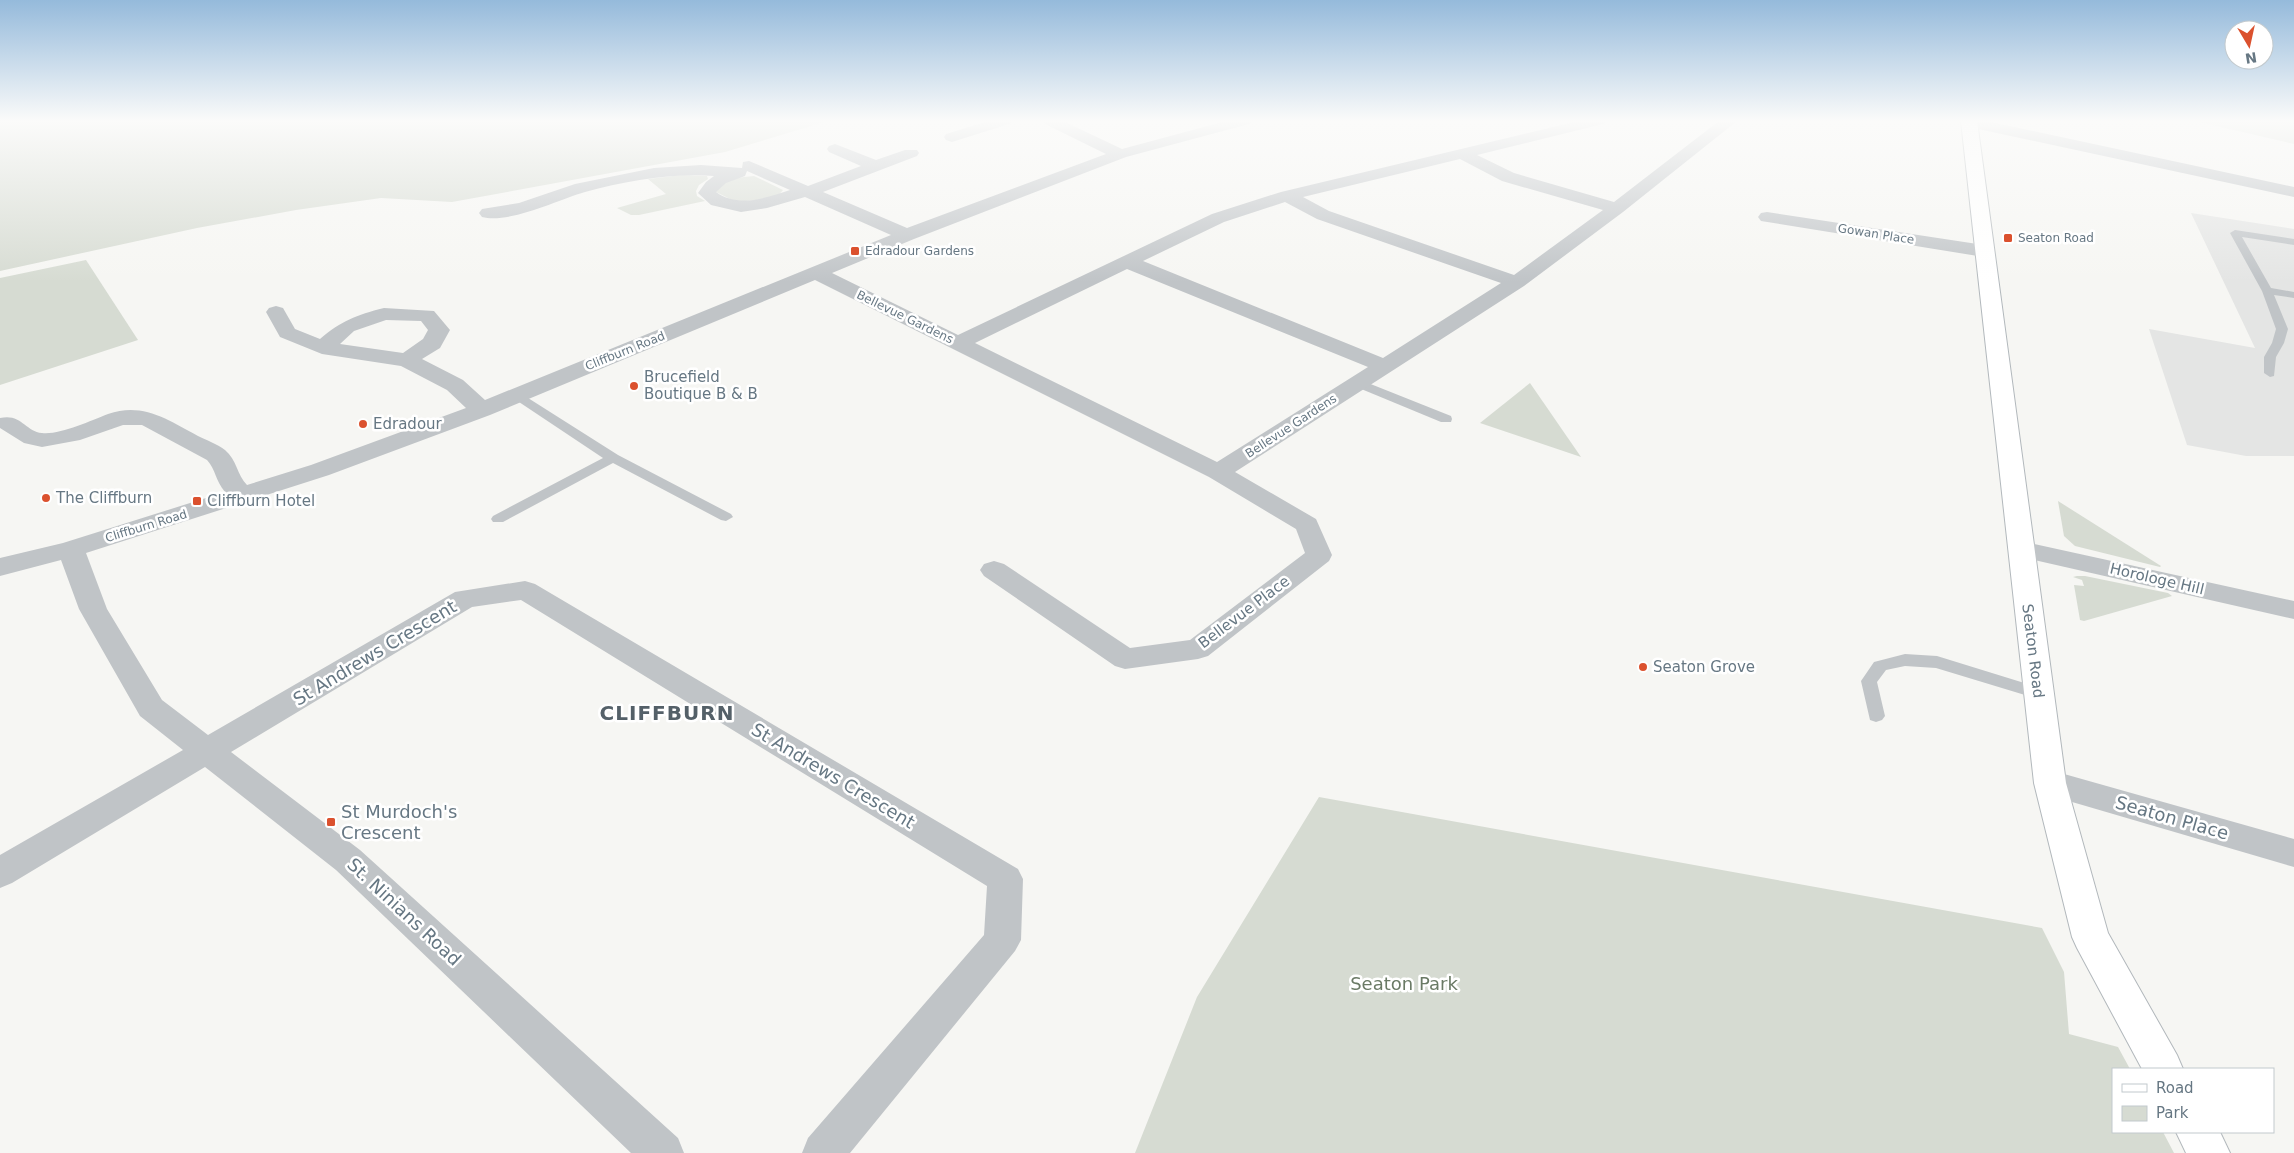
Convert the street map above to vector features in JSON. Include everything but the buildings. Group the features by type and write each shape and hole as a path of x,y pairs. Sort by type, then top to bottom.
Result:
{"street":[{"path":"488,213 522,208 581,188 640,175"},
{"path":"732,175 717,181 708,188 706,193 710,197 731,205 767,204 851,175"},
{"path":"762,175 805,191 907,235"},
{"name":"Cliffburn Road","path":"0,567 71,549 320,470 482,410 907,235 1065,175"},
{"path":"958,343 1218,218 1287,196 1375,175"},
{"path":"1504,175 1617,208"},
{"name":"Bellevue Gardens","path":"816,273 1218,472 1517,282 1660,175"},
{"name":"Seaton Road","path":"1975,175 2050,783 2090,937 2162,1068"},
{"path":"2215,175 2294,192"},
{"path":"1287,196 1323,215 1517,282"},
{"path":"522,208 539,219"},
{"name":"Gowan Place","path":"1767,217 1984,251"},
{"path":"1127,262 1384,366"},
{"path":"276,312 287,333 322,348 407,360 456,385 482,410"},
{"path":"322,348 348,327 384,314 427,315 439,330 432,343 407,360"},
{"path":"8,423 32,438 42,440 72,435 120,418 146,418 216,454 224,464 228,480 243,496"},
{"name":"Bellevue Place","path":"994,570 1125,659 1198,649 1319,555 1306,525 1218,472"},
{"name":"St. Ninians Road","path":"71,549 93,610 151,708 348,860 663,1153"},
{"name":"Horologe Hill","path":"2021,549 2294,610"},
{"name":"St Andrews Crescent","path":"208,752 465,599 525,590 1005,879 1002,940 823,1153"},
{"path":"0,873 208,752"},
{"name":"Seaton Place","path":"2050,783 2294,853"},
{"path":"2198,1133 2209,1153"}],"lane":[{"path":"2270,373 2270,356 2278,343 2282,329 2267,291 2235,233 2294,242"},
{"path":"2267,291 2294,295"},
{"path":"1358,383 1446,419"},
{"path":"517,395 578,437 613,458 726,518"},
{"path":"498,520 613,458"},
{"path":"1876,716 1869,681 1880,666 1905,660 1937,662 2038,693"}],"shaded area":[{"path":"2191,213 2294,229 2294,456 2246,456 2187,445 2149,329 2255,348"}],"green space":[{"path":"0,175 600,175 452,202 381,198 296,210 197,228 0,271"},
{"path":"682,175 707,176 708,179 699,185 696,191 697,196 705,201 639,215 631,215 617,208 666,194 648,179"},
{"path":"754,176 783,190 776,198 736,202 714,191 726,181"},
{"path":"86,260 138,340 0,385 0,278"},
{"path":"1530,383 1581,457 1480,423"},
{"path":"2058,501 2161,566 2075,546 2064,536"},
{"path":"2077,576 2168,593 2172,596 2084,621 2080,620 2074,585 2084,586 2082,580 2073,577"},
{"name":"Seaton Park","path":"1319,797 2042,928 2064,972 2069,1034 2118,1047 2129,1068 2112,1068 2112,1133 2164,1133 2174,1153 1135,1153 1197,997"}],"place":[{"name":"Seaton Road","path":"2008,238"},
{"name":"Edradour Gardens","path":"855,251"},
{"name":"Brucefield Boutique B & B","path":"634,386"},
{"name":"Edradour","path":"363,424"},
{"name":"The Cliffburn","path":"46,498"},
{"name":"Cliffburn Hotel","path":"197,501"},
{"name":"Seaton Grove","path":"1643,667"},
{"name":"St Murdoch's Crescent","path":"331,822"}],"district":[{"name":"CLIFFBURN","path":"667,713"}]}
